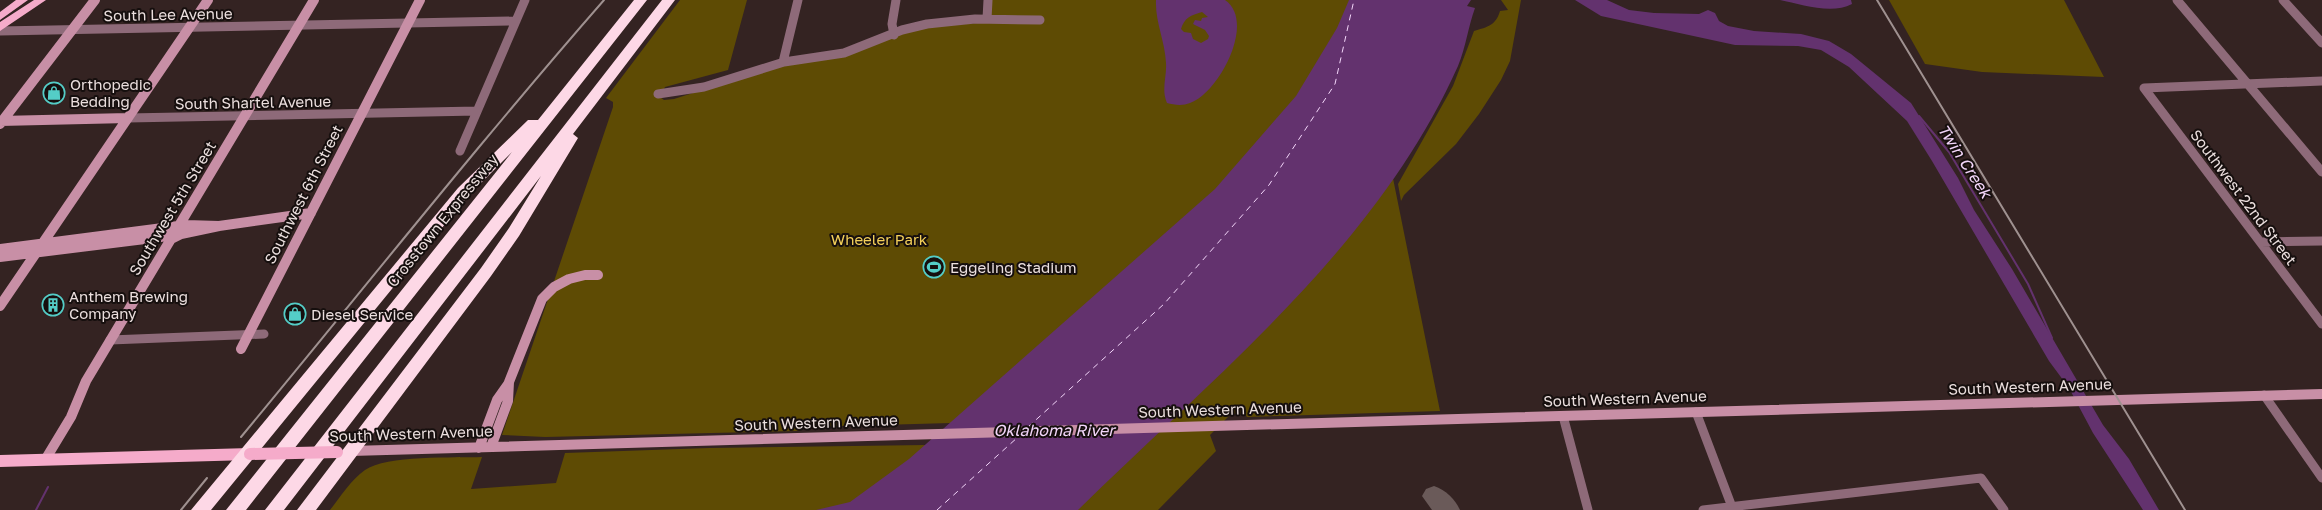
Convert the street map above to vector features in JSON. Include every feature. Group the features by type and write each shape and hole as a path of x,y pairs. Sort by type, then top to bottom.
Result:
{"highway":[{"name":"Crosstown Expressway","path":"235,510 641,0"},
{"path":"274,510 669,0"},
{"path":"200,510 463,192 581,76"},
{"path":"306,510 344,451 486,272 514,232 557,164 595,95"}],"main road":[{"path":"0,16 23,0"},
{"path":"0,29 41,0"},
{"path":"1,122 95,0"},
{"path":"0,306 208,0"},
{"name":"Southwest 5th Street","path":"46,460 72,417 80,393 110,340 314,0"},
{"name":"Southwest 6th Street","path":"241,349 420,0"},
{"name":"South Shartel Avenue","path":"1,122 128,118"},
{"path":"0,249 178,226 219,226 311,213"},
{"path":"0,258 161,237 170,234 178,226"},
{"path":"171,239 179,235 205,231 219,226"},
{"path":"479,448 497,400 509,382 542,299 554,287 569,279 585,275 598,275"},
{"path":"491,447 508,401 509,382"},
{"name":"South Western Avenue","path":"0,461 2322,394"}],"street":[{"path":"460,151 525,0"},
{"path":"783,62 798,0"},
{"path":"894,34 892,24 896,0"},
{"path":"987,19 988,0"},
{"path":"2177,0 2322,172"},
{"path":"2283,0 2322,43"},
{"path":"658,94 689,91 783,62 843,54 912,27 942,20 1040,20"},
{"name":"South Lee Avenue","path":"0,29 189,28 516,21"},
{"path":"2246,82 2322,81"},
{"name":"Southwest 22nd Street","path":"2246,82 2144,88 2322,324"},
{"name":"South Shartel Avenue","path":"128,118 477,111"},
{"path":"2261,242 2322,241"},
{"path":"110,340 264,334"},
{"path":"2264,395 2322,478"},
{"path":"1696,412 1732,507"},
{"path":"1563,416 1588,510"},
{"path":"1703,510 1732,507 1748,508 1981,478 2004,510"}],"green space":[{"name":"Wheeler Park","path":"680,0 747,0 728,70 665,87 660,97 664,100 674,99 771,68 846,55 918,28 990,22 992,0 1357,0 1440,411 1247,417 1245,414 1231,414 1210,435 1216,451 1158,510 330,510 360,474 375,465 388,462 482,457 471,489 556,483 565,453 709,448 926,445 951,423 808,427 797,431 545,437 502,435 613,107 613,102 606,98"},
{"path":"1501,0 1521,0 1510,61 1501,80 1479,114 1456,144 1404,195 1401,201 1398,184 1453,86 1474,31 1491,25 1500,11 1508,10"},
{"path":"1889,0 2064,0 2104,77 1982,72 1925,64"}],"water":[{"path":"1156,0 1225,0 1234,10 1237,24 1230,56 1212,86 1201,97 1190,103 1178,105 1167,103 1165,98 1165,55","holes":["1202,12 1208,17 1202,18 1201,21 1195,20 1193,24 1205,30 1209,36 1208,39 1201,43 1193,39 1191,33 1184,32 1181,29 1186,20 1194,14"]},
{"name":"Oklahoma River","path":"1349,0 1471,0 1467,6 1475,8 1458,66 1424,131 1384,193 1339,250 1289,305 1184,409 1078,510 816,510 850,502 909,459 1215,189 1296,96 1337,28"},
{"path":"1575,0 1607,0 1629,10 1654,13 1699,14 1708,10 1715,13 1719,21 1728,26 1754,31 1801,34 1829,41 1851,54 1911,103 1958,178 1974,210 2012,269 2103,425 2129,459 2159,510 2143,510 2093,433 2069,388 2049,361 1907,121 1849,67 1821,50 1798,46 1735,45 1601,16"},
{"path":"1780,0 1851,0 1852,4 1835,9 1826,9"}],"waterway":[{"name":"Twin Creek","path":"1919,116 1949,152 2028,284 2052,338"},
{"path":"36,510 48,487"}],"ferry route":[{"path":"1028,427 1164,304 1269,185 1335,84 1354,0"},
{"path":"937,510 1018,437"}],"taxiway":[{"path":"1434,496 1448,510"}],"railway":[{"path":"241,437 466,163 604,0"},
{"path":"1877,0 2185,510"},
{"path":"181,510 207,478"}],"place":[{"name":"Orthopedic Bedding","path":"54,93"},
{"name":"Eggeling Stadium","path":"934,267"},
{"name":"Anthem Brewing Company","path":"53,305"},
{"name":"Diesel Service","path":"295,314"}]}
